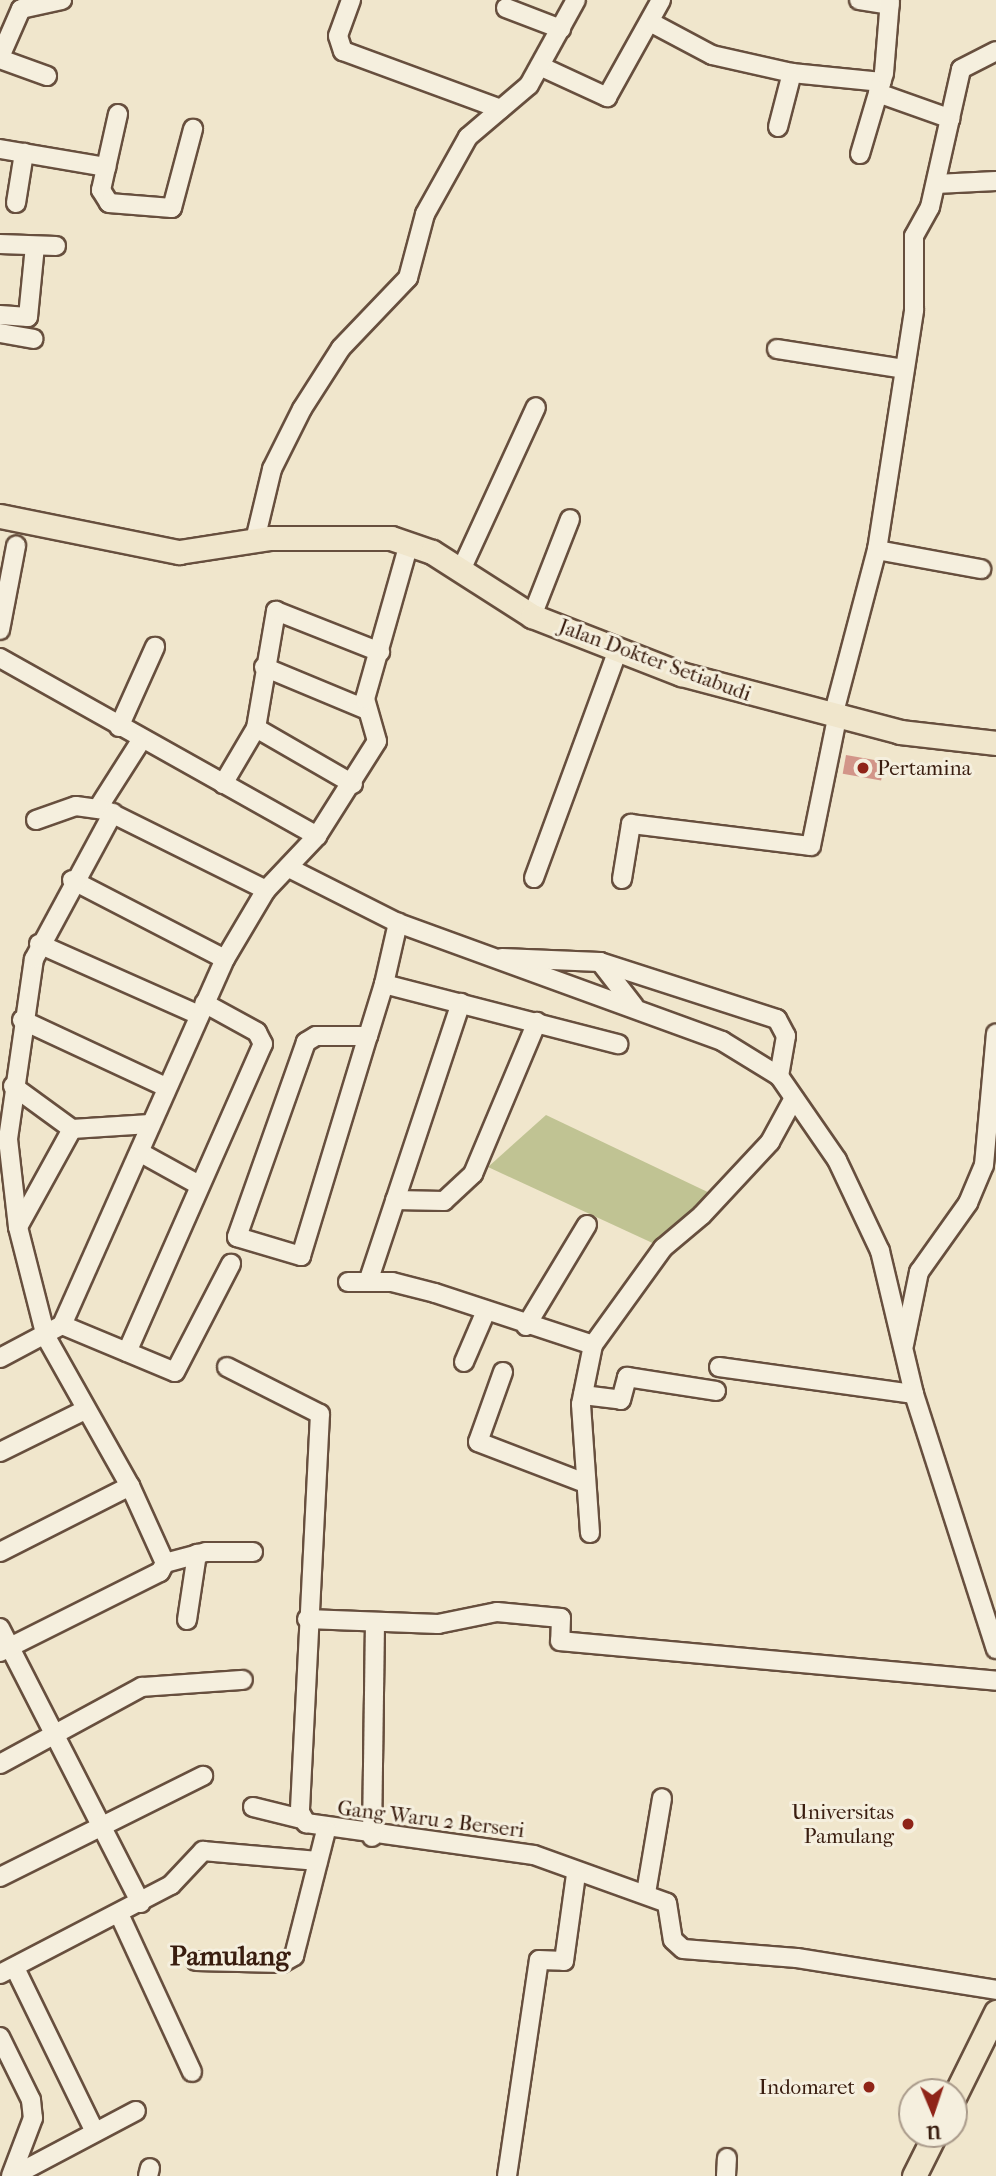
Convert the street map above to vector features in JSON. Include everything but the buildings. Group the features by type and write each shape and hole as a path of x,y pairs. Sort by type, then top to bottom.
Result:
{"main road":[{"name":"Jalan Dokter Setiabudi","path":"0,516 179,552 256,536 360,535 409,543 461,570 533,616 617,652 835,717 996,743"},
{"path":"963,2078 996,2012"},
{"path":"914,2176 929,2148"}],"street":[{"path":"47,76 0,58 21,9 62,0"},
{"path":"351,0 338,36 342,51 501,109"},
{"path":"256,536 272,469 302,409 341,348 408,278 435,195 468,137 501,109 542,67 576,0"},
{"path":"542,67 604,99 622,79 661,0"},
{"path":"859,0 890,3 880,88 860,154"},
{"path":"506,8 561,29"},
{"path":"650,22 694,48 712,55 792,73 880,88 951,119"},
{"path":"622,879 631,824 811,846 835,717 877,550 915,297 914,236 936,184 964,64 996,51"},
{"path":"778,127 792,73"},
{"path":"118,114 101,191 109,203 167,211 175,205 193,129"},
{"path":"0,149 106,167"},
{"path":"16,202 24,153"},
{"path":"936,184 996,181"},
{"path":"0,244 56,246"},
{"path":"0,315 28,317 35,246"},
{"path":"0,333 33,339"},
{"path":"777,349 904,369"},
{"path":"461,570 536,407"},
{"path":"533,616 570,519"},
{"path":"0,1358 46,1337 62,1325 141,1153 166,1087 225,959 266,890 317,836 353,784 377,741 365,709 409,543"},
{"path":"0,631 16,547"},
{"path":"877,550 981,569"},
{"path":"223,784 256,728 264,667 276,611 380,652"},
{"path":"120,727 155,647"},
{"path":"534,878 617,652"},
{"path":"0,658 317,836"},
{"path":"264,667 365,709"},
{"path":"256,728 353,784"},
{"path":"142,739 39,944 22,1020 4,1139 18,1227 46,1337 130,1486 165,1563"},
{"path":"36,820 66,807 106,810 266,890"},
{"path":"289,868 398,923 490,958 634,1006 757,1060 779,1076 837,1160 880,1251 914,1394 932,1433 996,1649"},
{"path":"72,880 225,959"},
{"path":"368,1036 316,1036 306,1042 237,1237 301,1256 384,984 398,923"},
{"path":"39,944 257,1032 263,1044 127,1352"},
{"path":"490,958 600,962 777,1019 785,1026 779,1076"},
{"path":"600,962 634,1006"},
{"path":"384,984 618,1044"},
{"path":"370,1276 461,1003"},
{"path":"22,1020 166,1087"},
{"path":"395,1200 444,1201 473,1174 537,1023"},
{"path":"903,1350 919,1272 977,1183 994,1110 996,1034"},
{"path":"757,1060 784,1048"},
{"path":"13,1086 72,1129 150,1124"},
{"path":"590,1533 585,1483 583,1395 593,1345 663,1248 702,1216 770,1142 794,1098"},
{"path":"18,1227 72,1129"},
{"path":"141,1153 199,1185"},
{"path":"526,1326 587,1225"},
{"path":"62,1325 175,1372 231,1264"},
{"path":"348,1282 392,1282 593,1345"},
{"path":"464,1362 486,1311"},
{"path":"227,1367 320,1414 307,1619 302,1819"},
{"path":"719,1367 914,1394"},
{"path":"503,1372 478,1442 585,1483"},
{"path":"583,1395 621,1400 627,1377 716,1391"},
{"path":"0,1452 85,1410"},
{"path":"0,1552 130,1486"},
{"path":"5,1649 160,1572 165,1563 197,1554 254,1552"},
{"path":"187,1620 197,1554"},
{"path":"307,1619 438,1624 497,1612 561,1618 560,1641 996,1681"},
{"path":"372,1837 375,1622"},
{"path":"0,1628 5,1649 57,1737 141,1903"},
{"path":"0,1764 57,1737 142,1687 243,1680"},
{"path":"0,1877 203,1776"},
{"path":"646,1893 662,1798"},
{"name":"Gang Waru 2 Berseri","path":"253,1807 302,1819 326,1830 534,1855 576,1874 646,1893 671,1906 673,1940 683,1949 797,1958 996,1990"},
{"path":"195,1961 291,1959 326,1830"},
{"path":"95,2133 7,1971 141,1903 177,1880 204,1851 318,1861"},
{"path":"508,2176 539,1961 564,1961 576,1874"},
{"path":"119,1914 192,2072"},
{"path":"0,2037 32,2101 33,2118 12,2176"},
{"path":"12,2176 136,2111"}],"green space":[{"path":"546,1115 716,1196 659,1246 488,1167"}],"place":[{"name":"Pertamina","path":"863,768"},
{"name":"Universitas Pamulang","path":"908,1824"},
{"name":"Indomaret","path":"869,2087"}],"district":[{"name":"Pamulang","path":"230,1956"}]}
